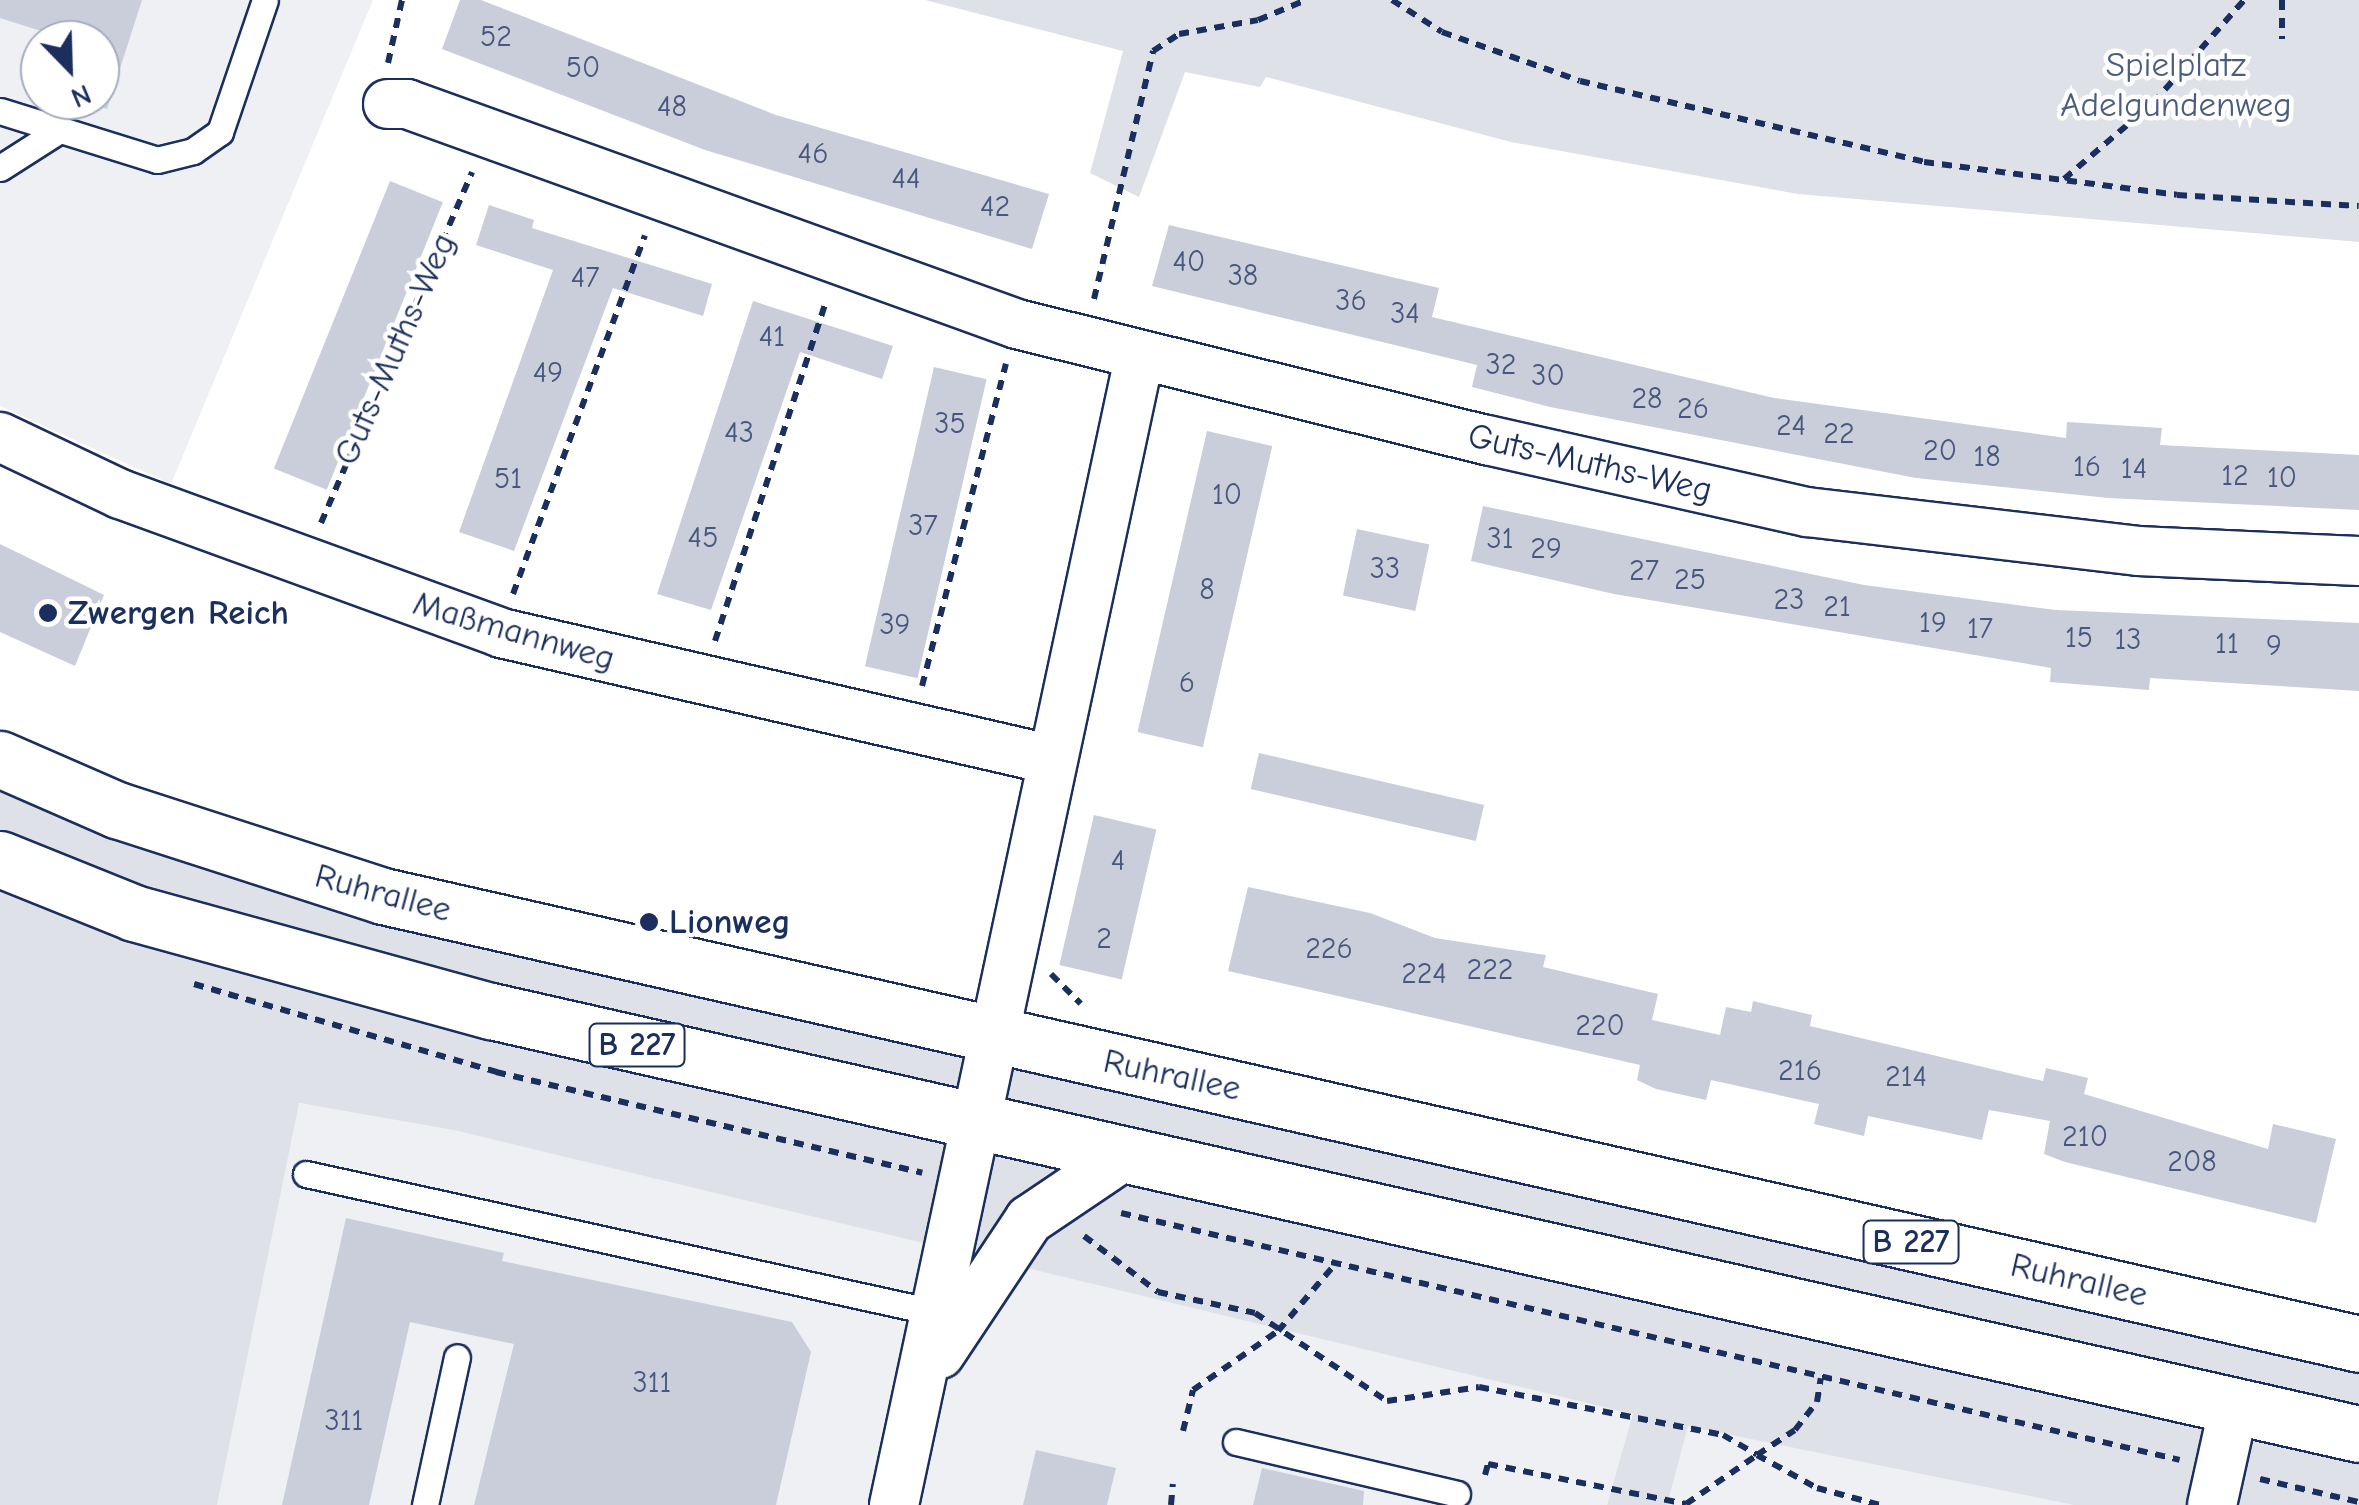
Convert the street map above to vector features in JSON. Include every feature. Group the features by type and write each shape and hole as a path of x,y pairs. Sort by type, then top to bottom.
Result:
{"main road":[{"name":"Ruhrallee","path":"0,759 117,810 383,896 2359,1344"},
{"name":"B 227","path":"0,859 134,913 302,964 973,1121 2359,1434"}],"street":[{"name":"Guts-Muths-Weg","path":"388,104 490,134 841,257 1017,324 1139,358 1807,512 2138,551 2359,562"},
{"path":"894,1505 927,1374 959,1182 997,1038 1048,759 1139,358"},
{"name":"Maßmannweg","path":"0,437 304,565 501,633 910,732 1048,759"},
{"path":"927,1374 988,1275 1127,1154"},
{"path":"2216,1487 2234,1406"}],"lane":[{"path":"0,110 157,160 193,151 220,132 265,0"},
{"path":"0,168 61,129"},
{"path":"306,1174 938,1313"},
{"path":"424,1505 457,1358"},
{"path":"1236,1442 1456,1494"}],"path":[{"path":"388,104 389,49 402,0"},
{"path":"1084,344 1153,51 1179,34 1258,20 1306,0"},
{"path":"1392,0 1442,32 1617,92 1924,162 2359,206"},
{"path":"2063,179 2153,104 2244,0"},
{"path":"2282,0 2282,40"},
{"name":"Guts-Muths-Weg","path":"304,565 490,134"},
{"path":"501,633 659,196"},
{"path":"703,684 841,257"},
{"path":"910,732 1017,324"},
{"path":"183,980 496,1072 959,1182"},
{"path":"1880,1505 1817,1488 1723,1434 1479,1387 1387,1401 1308,1342 1278,1330 1256,1313 1158,1292 1084,1236 1074,1202 1821,1378 2216,1487 2359,1502"},
{"path":"1183,1431 1193,1390 1278,1330 1336,1263"},
{"path":"1456,1494 1478,1499 1488,1464 1686,1505 1794,1430 1817,1402 1821,1378"},
{"path":"1171,1505 1173,1484"}],"shaded area":[{"path":"0,0 373,0 171,484 0,406"},
{"path":"296,1103 456,1127 1634,1414 1607,1505 217,1505"},
{"path":"1687,1425 2073,1505 1667,1505"}],"green space":[{"name":"Spielplatz Adelgundenweg","path":"925,0 2359,0 2359,242 1798,194 1511,142 1266,77 1260,87 1185,72 1139,197 1090,173 1123,51"},
{"path":"0,761 113,811 2359,1346 2359,1505 2073,1505 1688,1426 1667,1505 1607,1505 1633,1414 454,1130 299,1103 217,1505 0,1505"}],"building":[{"path":"0,0 142,0 120,69 120,20 20,20 20,24 0,18"},
{"path":"460,0 481,0 776,115 1049,194 1032,249 705,150 442,49"},
{"path":"390,181 443,202 327,490 274,468"},
{"path":"489,205 534,220 532,228 712,284 703,316 613,288 514,551 459,532 553,270 476,245"},
{"path":"1169,225 1439,288 1432,317 1774,398 2066,438 2067,422 2162,428 2160,445 2359,455 2359,510 2108,498 1916,478 1550,407 1472,387 1477,365 1152,286"},
{"path":"753,301 893,346 882,379 800,352 711,610 657,594"},
{"path":"934,367 987,379 918,678 865,666"},
{"path":"1207,431 1272,446 1203,747 1137,732"},
{"path":"1483,506 1864,585 2056,610 2359,623 2359,691 2150,678 2149,690 2050,682 2051,668 1614,594 1471,561"},
{"path":"1357,529 1429,544 1415,611 1343,596"},
{"name":"Zwergen Reich","path":"0,544 104,595 75,666 0,632"},
{"path":"1259,753 1484,805 1476,841 1251,789"},
{"path":"1094,815 1156,829 1122,979 1059,965"},
{"path":"1248,887 1370,913 1435,938 1546,955 1543,967 1658,994 1652,1020 1720,1035 1726,1007 1751,1012 1753,1001 1812,1015 1810,1026 2043,1081 2046,1068 2088,1078 2084,1094 2268,1149 2273,1124 2336,1139 2316,1223 2044,1154 2050,1121 1989,1110 1982,1140 1868,1116 1864,1136 1814,1124 1819,1104 1711,1080 1706,1100 1656,1089 1637,1080 1640,1065 1228,971"},
{"path":"346,1218 504,1253 502,1261 792,1322 811,1352 776,1505 474,1505 514,1344 410,1322 369,1505 282,1505"},
{"path":"1036,1450 1116,1468 1107,1505 1023,1505"},
{"path":"1262,1468 1364,1491 1363,1505 1253,1505"}],"place":[{"name":"Zwergen Reich","path":"48,613"},
{"name":"Lionweg","path":"649,922"}]}
